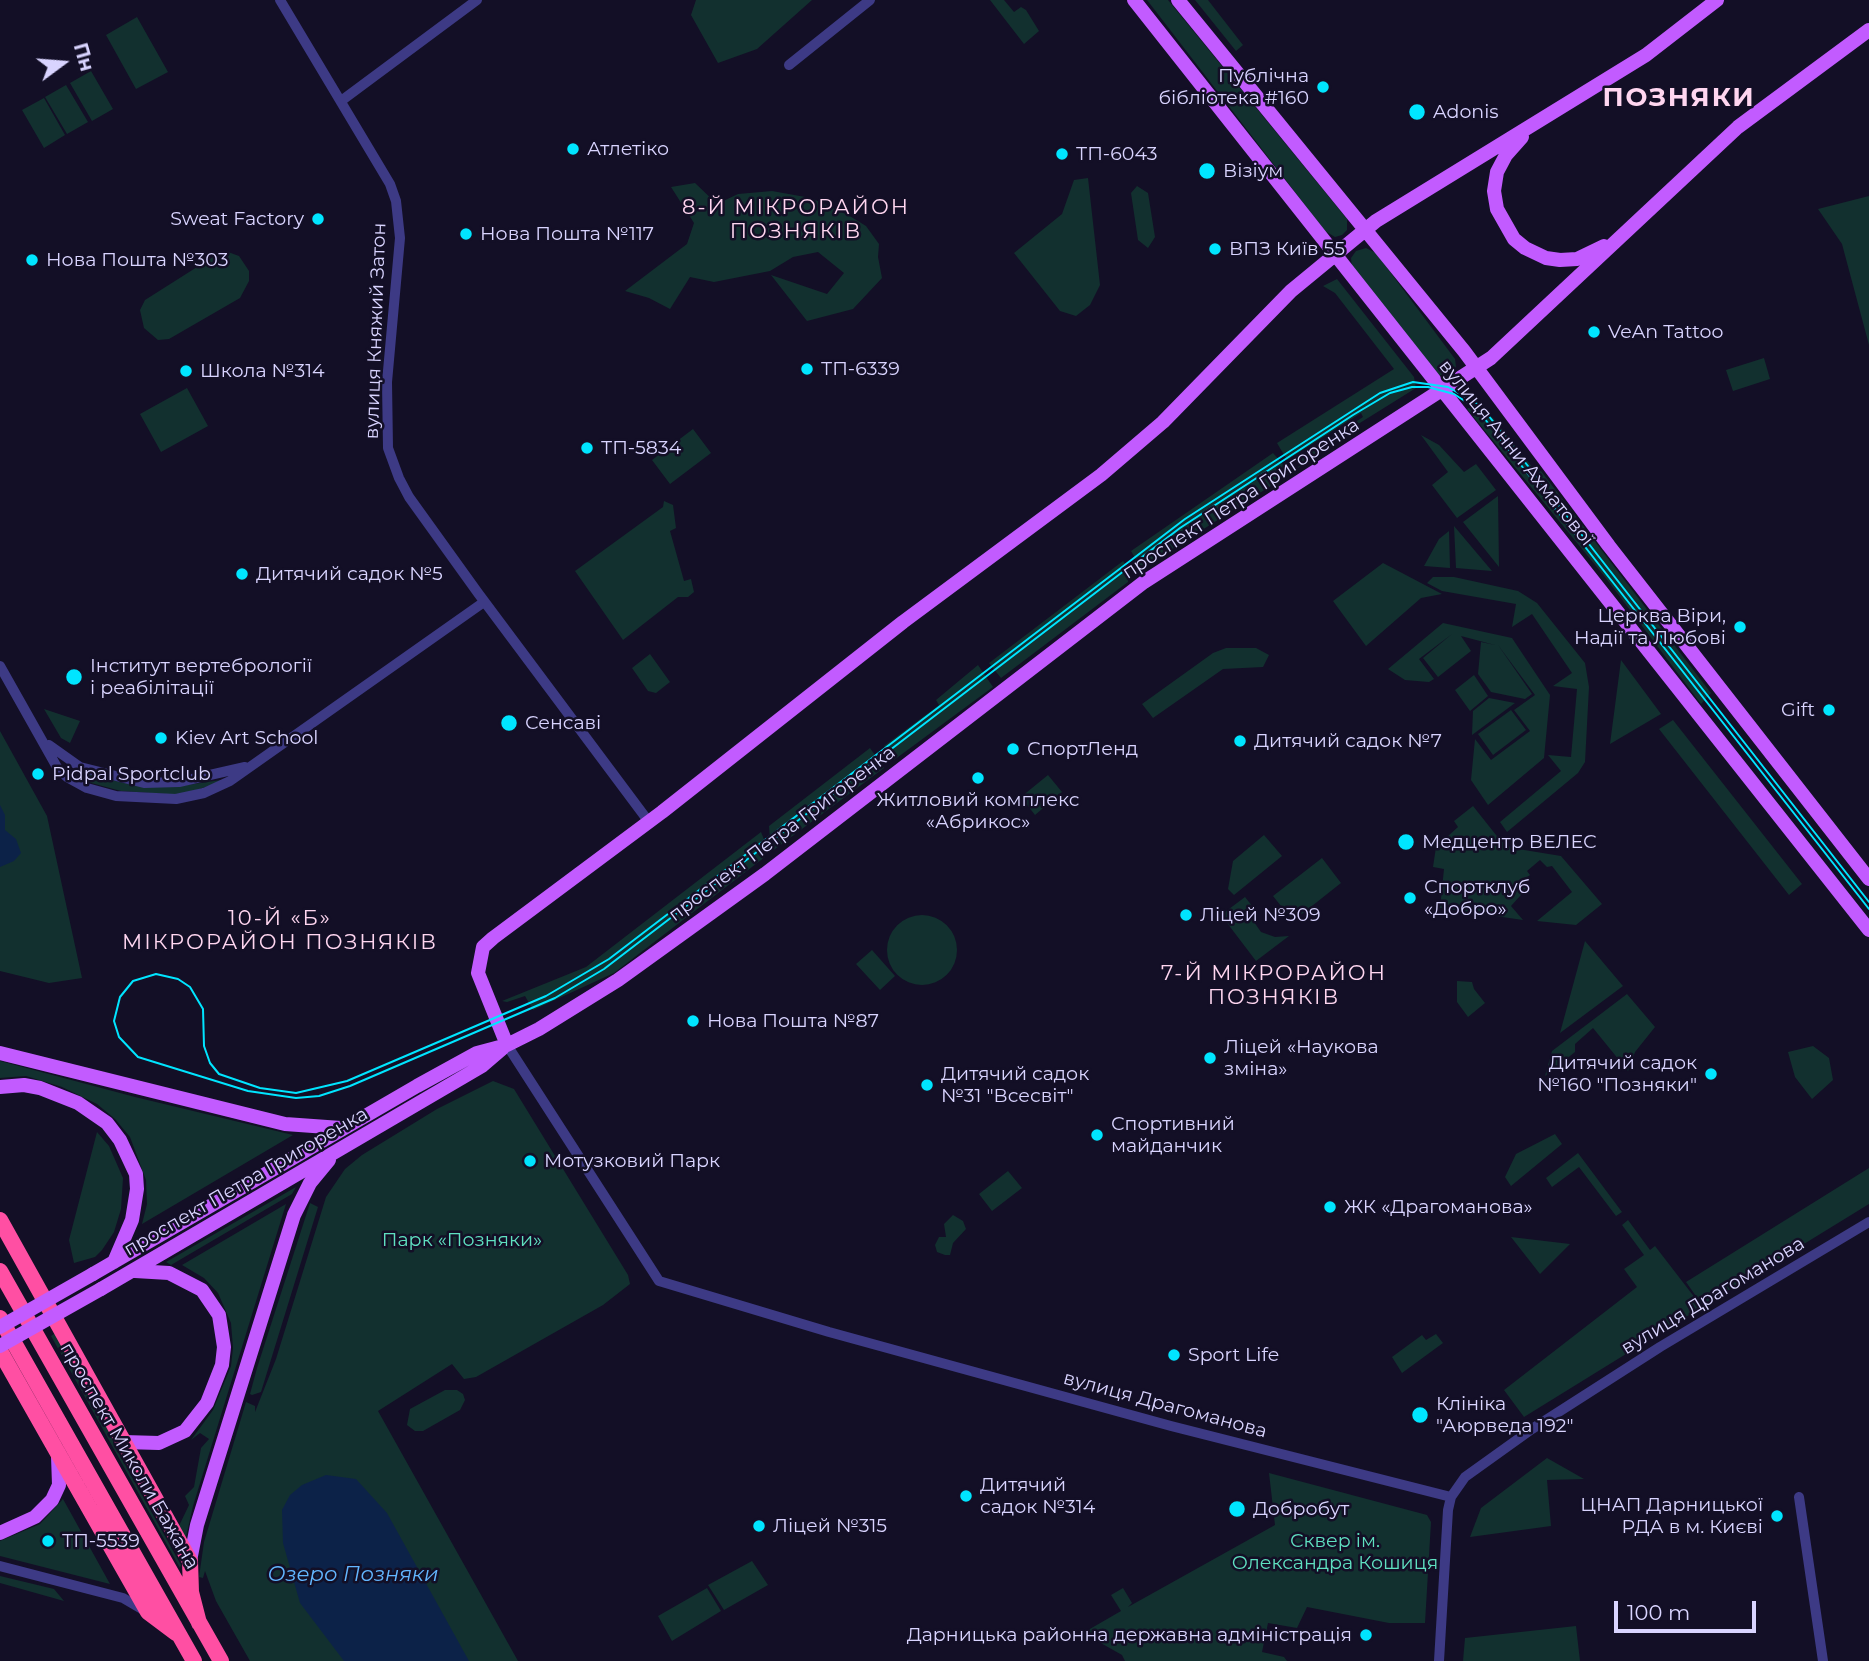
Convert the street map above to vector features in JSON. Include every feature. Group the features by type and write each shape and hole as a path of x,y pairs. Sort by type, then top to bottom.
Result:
{"highway":[{"path":"0,1220 190,1561 191,1592 199,1623"},
{"name":"проспект Миколи Бажана","path":"0,1271 221,1661"},
{"path":"0,1318 194,1661"},
{"path":"0,1349 148,1612 181,1636"}],"main road":[{"name":"вулиця Анни Ахматової","path":"1134,0 1332,255 1443,390 1869,930"},
{"name":"вулиця Анни Ахматової","path":"1178,0 1367,228 1609,547 1869,879"},
{"path":"507,1045 478,973 483,947 649,822 903,622 1101,475 1163,422 1291,291 1367,228 1646,55 1717,0"},
{"name":"проспект Петра Григоренка","path":"0,1349 482,1066 507,1045 606,988 700,921 1144,582 1491,358 1738,127 1869,30"},
{"path":"1535,123 1506,155 1497,172 1494,191 1497,209 1506,227 1525,248 1560,260 1591,254 1616,239"},
{"name":"проспект Петра Григоренка","path":"0,1327 477,1053 507,1045"},
{"path":"0,1053 285,1124 343,1128"},
{"path":"0,1087 40,1088 78,1103 107,1123 120,1140 136,1174 137,1189 132,1220 114,1263"},
{"path":"190,1561 197,1525 294,1215 310,1183 343,1147"},
{"path":"124,1442 159,1443 186,1431 207,1403 222,1365 224,1347 219,1315 202,1290 170,1273 130,1272"},
{"path":"0,1533 36,1517 52,1500 59,1485 57,1451"}],"street":[{"name":"вулиця Княжий Затон","path":"280,0 390,184 398,210 400,238 387,382 388,448 409,497 649,822"},
{"path":"341,101 477,0"},
{"path":"789,65 870,0"},
{"path":"0,666 58,769 72,782 127,798 167,800 205,793 230,782 484,602"},
{"path":"39,736 80,767 144,783 179,782 228,772 263,757"},
{"name":"вулиця Драгоманова","path":"507,1045 659,1281 1149,1420 1451,1497 1476,1468 1532,1429 1869,1222"},
{"path":"1439,1661 1451,1497"},
{"path":"1800,1497 1824,1661"},
{"path":"0,1566 123,1598 148,1612"}],"green space":[{"path":"696,0 812,0 757,49 718,63 691,15"},
{"path":"990,0 1004,0 1014,12 1021,7 1026,10 1039,31 1024,44"},
{"path":"1147,0 1168,0 1347,219 1347,230 1342,235 1335,237 1325,231"},
{"path":"1195,0 1208,0 1243,45 1236,51"},
{"path":"137,17 168,72 136,89 106,35"},
{"path":"91,71 113,109 92,121 70,83"},
{"path":"66,85 88,122 67,134 45,97"},
{"path":"44,98 65,135 44,148 22,110"},
{"path":"1088,178 1100,285 1090,305 1076,316 1060,311 1014,253 1062,214 1074,180"},
{"path":"695,183 717,204 738,194 772,191 811,198 848,215 866,226 879,244 878,257 882,278 853,309 807,321 771,275 827,294 844,273 818,252 793,257 770,271 714,282 690,277 670,309 649,298 625,291 687,244 694,223 671,187"},
{"path":"1137,186 1148,193 1155,237 1148,248 1138,240 1131,193"},
{"path":"1869,196 1869,345 1842,244 1818,209"},
{"path":"1366,248 1376,253 1455,359 1456,367 1447,376 1437,375 1352,268 1351,258 1356,251"},
{"path":"228,252 239,256 249,271 249,281 240,298 169,339 158,340 144,328 140,310 145,300 216,255"},
{"path":"1337,279 1414,377 1416,388 1339,436 1298,468 1303,456 1363,417 1361,413 1287,460 1277,443 1394,369 1335,293 1323,286"},
{"path":"1764,358 1770,379 1733,391 1726,370"},
{"path":"187,388 208,426 161,452 140,414"},
{"path":"1472,406 1493,418 1537,473 1541,471 1711,693 1701,704 1605,577 1467,409"},
{"path":"693,429 711,453 670,484 652,460"},
{"path":"1421,435 1439,445 1464,472 1476,464 1496,490 1457,518 1432,485 1448,472"},
{"path":"1273,453 1291,473 1146,566 1139,565 1131,551"},
{"path":"1498,496 1499,567 1463,522"},
{"path":"664,501 673,505 676,528 670,531 684,581 691,579 694,592 688,597 678,597 623,640 575,571 663,507"},
{"path":"1454,526 1492,571 1456,568"},
{"path":"1449,531 1450,568 1424,566 1439,539"},
{"path":"1123,561 1129,568 1128,582 1001,678 989,663"},
{"path":"1383,563 1442,594 1421,598 1366,646 1333,601"},
{"path":"1433,577 1454,577 1518,591 1537,603 1585,663 1589,687 1585,762 1578,773 1507,832 1500,822 1561,771 1548,755 1571,757 1577,689 1553,686 1572,673 1532,614 1512,627 1516,604 1442,591 1427,583"},
{"path":"1443,623 1512,638 1550,695 1544,758 1488,805 1471,780 1475,739 1491,760 1530,731 1514,710 1535,695 1498,645 1532,694 1525,699 1491,692 1478,674 1481,642 1495,645 1461,636 1471,651 1438,677 1423,658 1452,634 1419,659 1434,679 1429,682 1405,680 1388,669"},
{"path":"1226,648 1256,648 1269,655 1263,667 1223,669 1153,718 1142,704 1213,653"},
{"path":"650,654 670,682 656,693 648,691 632,668"},
{"path":"1621,660 1661,714 1610,744"},
{"path":"978,665 993,687 894,760 884,746 939,705 936,700"},
{"path":"1474,675 1488,696 1470,711 1455,690"},
{"path":"1489,698 1515,703 1472,735 1473,711"},
{"path":"44,709 80,721 70,743 61,738"},
{"path":"1511,710 1526,730 1493,755 1478,734"},
{"path":"1673,720 1802,884 1789,895 1659,729"},
{"path":"0,731 47,816 82,978 49,983 0,971"},
{"path":"870,748 884,768 771,852 769,826"},
{"path":"83,773 124,783 180,786 221,782 181,795 121,791 80,780"},
{"path":"1048,775 1062,792 1035,815 1021,797"},
{"path":"1473,806 1500,840 1512,848 1561,856 1602,904 1576,925 1537,921 1572,892 1552,866 1547,867 1540,860 1527,871 1530,875 1524,880 1529,886 1511,906 1523,920 1440,908 1444,869 1433,867 1436,847 1458,827 1454,821"},
{"path":"761,832 767,847 765,857 614,973 533,1010 525,996 502,1001 586,967"},
{"path":"1264,835 1282,856 1234,895 1228,889 1233,861"},
{"path":"1322,858 1341,883 1293,921 1273,896"},
{"path":"1245,897 1253,907 1254,922 1261,932 1275,937 1289,936 1256,961 1221,915"},
{"path":"922,915 947,925 957,950 947,975 922,985 897,975 887,950 897,925"},
{"path":"1585,941 1623,986 1560,1033"},
{"path":"872,950 895,976 880,990 856,964"},
{"path":"1457,981 1472,982 1485,1003 1468,1017 1457,1002"},
{"path":"1627,994 1655,1027 1635,1052 1628,1071 1593,1028 1575,1044 1575,1052 1545,1076 1552,1051"},
{"path":"1813,1046 1829,1058 1833,1080 1812,1099 1795,1077 1788,1052"},
{"path":"0,1061 293,1135 142,1224 147,1204 146,1180 130,1137 115,1119 97,1104 62,1087 26,1076 0,1078"},
{"name":"Парк «Позняки»","path":"493,1081 514,1089 628,1275 630,1284 603,1305 476,1377 464,1379 452,1364 378,1411 518,1661 250,1661 216,1601 205,1571 203,1578 199,1577 204,1542 246,1402 255,1406 255,1412 276,1359 326,1197 345,1169 362,1155 437,1109"},
{"path":"97,1132 109,1146 123,1178 121,1209 114,1232 102,1250 95,1257 74,1263 69,1240"},
{"path":"1555,1134 1562,1144 1511,1186 1505,1177 1516,1154"},
{"path":"1578,1153 1622,1212 1616,1216 1579,1167 1552,1187 1546,1178"},
{"path":"1869,1168 1869,1204 1703,1306 1686,1282"},
{"path":"1008,1171 1022,1188 992,1211 979,1194"},
{"path":"296,1187 292,1194 171,1265 166,1262"},
{"path":"310,1203 318,1207 261,1392 252,1395 250,1394 257,1368"},
{"path":"286,1204 193,1506 185,1541 178,1528 189,1505 185,1496 194,1487 201,1448 209,1439 200,1433 191,1440 213,1410 231,1366 233,1348 231,1323 218,1293 204,1278 182,1265"},
{"path":"953,1215 963,1221 966,1229 953,1243 950,1255 945,1255 937,1252 935,1245 939,1237 946,1237 944,1224"},
{"path":"1628,1220 1650,1250 1655,1246 1702,1307 1524,1417 1504,1390 1637,1287 1624,1269 1644,1255 1622,1225"},
{"path":"1511,1237 1570,1244 1540,1274"},
{"path":"57,1332 114,1437 113,1443 181,1565 180,1568 51,1336"},
{"path":"1436,1334 1443,1343 1402,1373 1392,1357 1422,1335 1426,1340"},
{"path":"445,1390 457,1390 463,1394 465,1400 460,1410 423,1431 415,1431 407,1425 410,1409"},
{"path":"1547,1458 1584,1479 1547,1480 1551,1526 1470,1537 1481,1508"},
{"name":"Сквер ім. Олександра Кошиця","path":"1269,1473 1427,1515 1431,1522 1425,1623 1389,1623 1307,1607 1297,1628 1268,1623 1262,1652 1284,1657 1287,1661 1125,1661 1122,1655 1083,1633 1121,1611 1111,1595 1123,1588 1132,1603 1128,1607 1275,1525"},
{"path":"63,1499 110,1584 0,1556 0,1541 40,1524"},
{"path":"752,1561 768,1585 724,1610 708,1585"},
{"path":"0,1576 54,1589 64,1601 0,1583"},
{"path":"707,1588 721,1611 672,1641 658,1616"},
{"path":"1576,1626 1580,1661 1463,1661 1465,1638"}],"water":[{"path":"0,805 5,815 5,830 16,839 21,853 14,861 0,867"},
{"name":"Озеро Позняки","path":"326,1475 356,1479 387,1513 469,1661 344,1661 300,1603 283,1543 282,1510 290,1495 302,1485"}],"tram line":[{"path":"1869,902 1481,406 1448,387 1413,382 1380,393 1185,519 609,959 546,996 347,1081 296,1093 260,1088 219,1074 210,1063 204,1046 203,1009 190,987 178,979 156,974 133,981 120,997 114,1021 119,1037 138,1057 248,1091 296,1098 319,1096 350,1086 555,998 604,969 1180,528 1353,415 1390,393 1412,387 1428,387 1454,394 1477,409 1869,909"}],"place":[{"name":"Публічна бібліотека #160","path":"1323,87"},
{"name":"Adonis","path":"1417,112"},
{"name":"Атлетіко","path":"573,149"},
{"name":"ТП-6043","path":"1062,154"},
{"name":"Візіум","path":"1207,171"},
{"name":"Sweat Factory","path":"318,219"},
{"name":"Нова Пошта №117","path":"466,234"},
{"name":"ВПЗ Київ 55","path":"1215,249"},
{"name":"Нова Пошта №303","path":"32,260"},
{"name":"VeAn Tattoo","path":"1594,332"},
{"name":"ТП-6339","path":"807,369"},
{"name":"Школа №314","path":"186,371"},
{"name":"ТП-5834","path":"587,448"},
{"name":"Дитячий садок №5","path":"242,574"},
{"name":"Церква Віри, Надії та Любові","path":"1740,627"},
{"name":"Інститут вертебрології і реабілітації","path":"74,677"},
{"name":"Gift","path":"1829,710"},
{"name":"Сенсаві","path":"509,723"},
{"name":"Kiev Art School","path":"161,738"},
{"name":"Дитячий садок №7","path":"1240,741"},
{"name":"СпортЛенд","path":"1013,749"},
{"name":"Pidpal Sportclub","path":"38,774"},
{"name":"Житловий комплекс «Абрикос»","path":"978,778"},
{"name":"Медцентр ВЕЛЕС","path":"1406,842"},
{"name":"Спортклуб «Добро»","path":"1410,898"},
{"name":"Ліцей №309","path":"1186,915"},
{"name":"Нова Пошта №87","path":"693,1021"},
{"name":"Ліцей «Наукова зміна»","path":"1210,1058"},
{"name":"Дитячий садок №160 \"Позняки\"","path":"1711,1074"},
{"name":"Дитячий садок №31 \"Всесвіт\"","path":"927,1085"},
{"name":"Спортивний майданчик","path":"1097,1135"},
{"name":"Мотузковий Парк","path":"530,1161"},
{"name":"ЖК «Драгоманова»","path":"1330,1207"},
{"name":"Sport Life","path":"1174,1355"},
{"name":"Клініка \"Аюрведа 192\"","path":"1420,1415"},
{"name":"Дитячий садок №314","path":"966,1496"},
{"name":"Добробут","path":"1237,1509"},
{"name":"ЦНАП Дарницької РДА в м. Києві","path":"1777,1516"},
{"name":"Ліцей №315","path":"759,1526"},
{"name":"ТП-5539","path":"48,1541"},
{"name":"Дарницька районна державна адміністрація","path":"1366,1635"}],"district":[{"name":"ПОЗНЯКИ","path":"1679,98"},
{"name":"8-Й МІКРОРАЙОН ПОЗНЯКІВ","path":"796,220"},
{"name":"10-Й «Б» МІКРОРАЙОН ПОЗНЯКІВ","path":"280,931"},
{"name":"7-Й МІКРОРАЙОН ПОЗНЯКІВ","path":"1274,986"}]}
